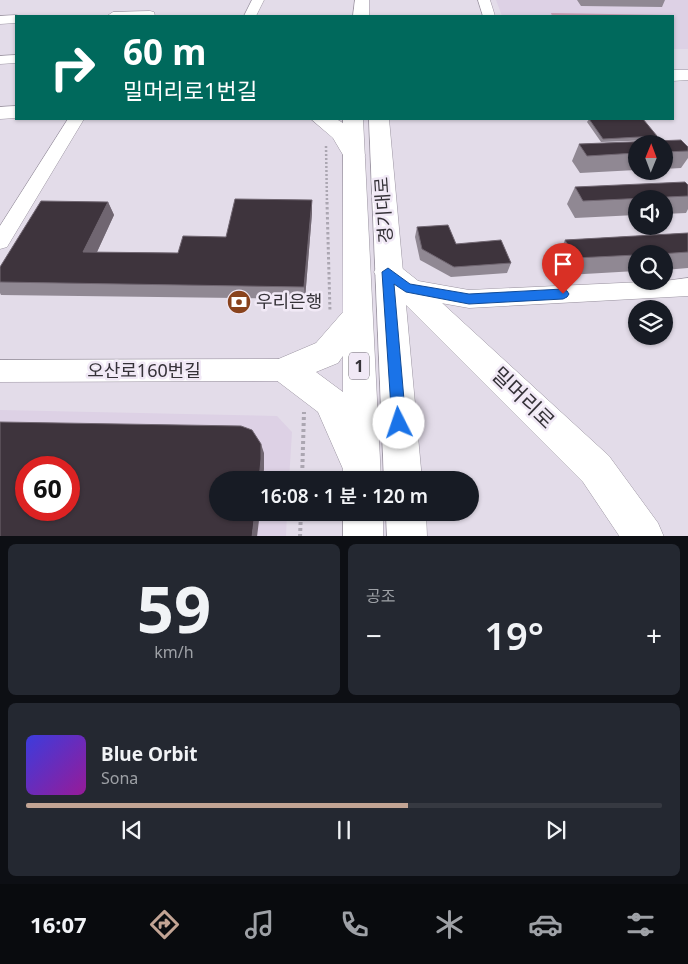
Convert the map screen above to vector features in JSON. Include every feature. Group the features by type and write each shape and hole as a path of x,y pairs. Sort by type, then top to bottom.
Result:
{"main road":[{"path":"361,15 362,0"},
{"path":"674,76 688,75"},
{"path":"674,91 688,90"},
{"path":"0,112 15,112"},
{"path":"323,120 334,125 354,155"},
{"name":"경기대로","path":"353,120 356,252 344,316 362,471"},
{"name":"경기대로","path":"380,121 397,280 403,471"},
{"name":"밀머리로","path":"356,252 397,280 596,470 644,536"},
{"path":"287,370 327,354 344,316"},
{"path":"287,370 330,401 361,471"},
{"path":"363,521 363,536"},
{"path":"406,521 407,536"}],"street":[{"path":"250,15 258,0"},
{"path":"484,0 489,15"},
{"path":"140,5 150,15"},
{"path":"0,20 15,19"},
{"path":"0,60 15,59"},
{"path":"0,242 75,120"},
{"path":"397,280 469,299 688,287"},
{"name":"오산로160번길","path":"0,371 287,370"}],"path":[{"path":"326,142 344,316"},
{"path":"302,471 305,405 319,394"},
{"path":"300,536 301,521"}],"shaded area":[{"path":"496,0 688,0 688,49 674,49 674,15 502,15"},
{"path":"551,13 667,15 552,15"},
{"path":"0,410 277,416 292,432 290,471 209,471 209,521 287,521 286,536 0,536"}],"building":[{"path":"590,120 644,120 656,135 628,135 628,138 603,139"},
{"path":"673,140 681,140 688,147 688,151 673,152"},
{"path":"628,142 628,153 587,156 579,144"},
{"path":"685,182 688,185 688,196 673,197 673,190 628,190 628,199 583,201 575,187"},
{"path":"235,199 312,200 304,287 0,282 0,267 41,201 108,202 83,252 178,253 183,236 226,237"},
{"path":"448,225 456,244 501,240 511,263 454,267 422,249 417,227"},
{"path":"688,233 688,252 673,253 673,245 628,245 628,255 575,258 565,240 673,235"},
{"path":"0,422 241,426 252,430 261,444 260,471 209,471 209,521 254,521 252,536 0,536"}],"place":[{"name":"우리은행","path":"239,302"}],"route":[{"path":"399,423 388,272 406,288 469,299 563,294"}]}
